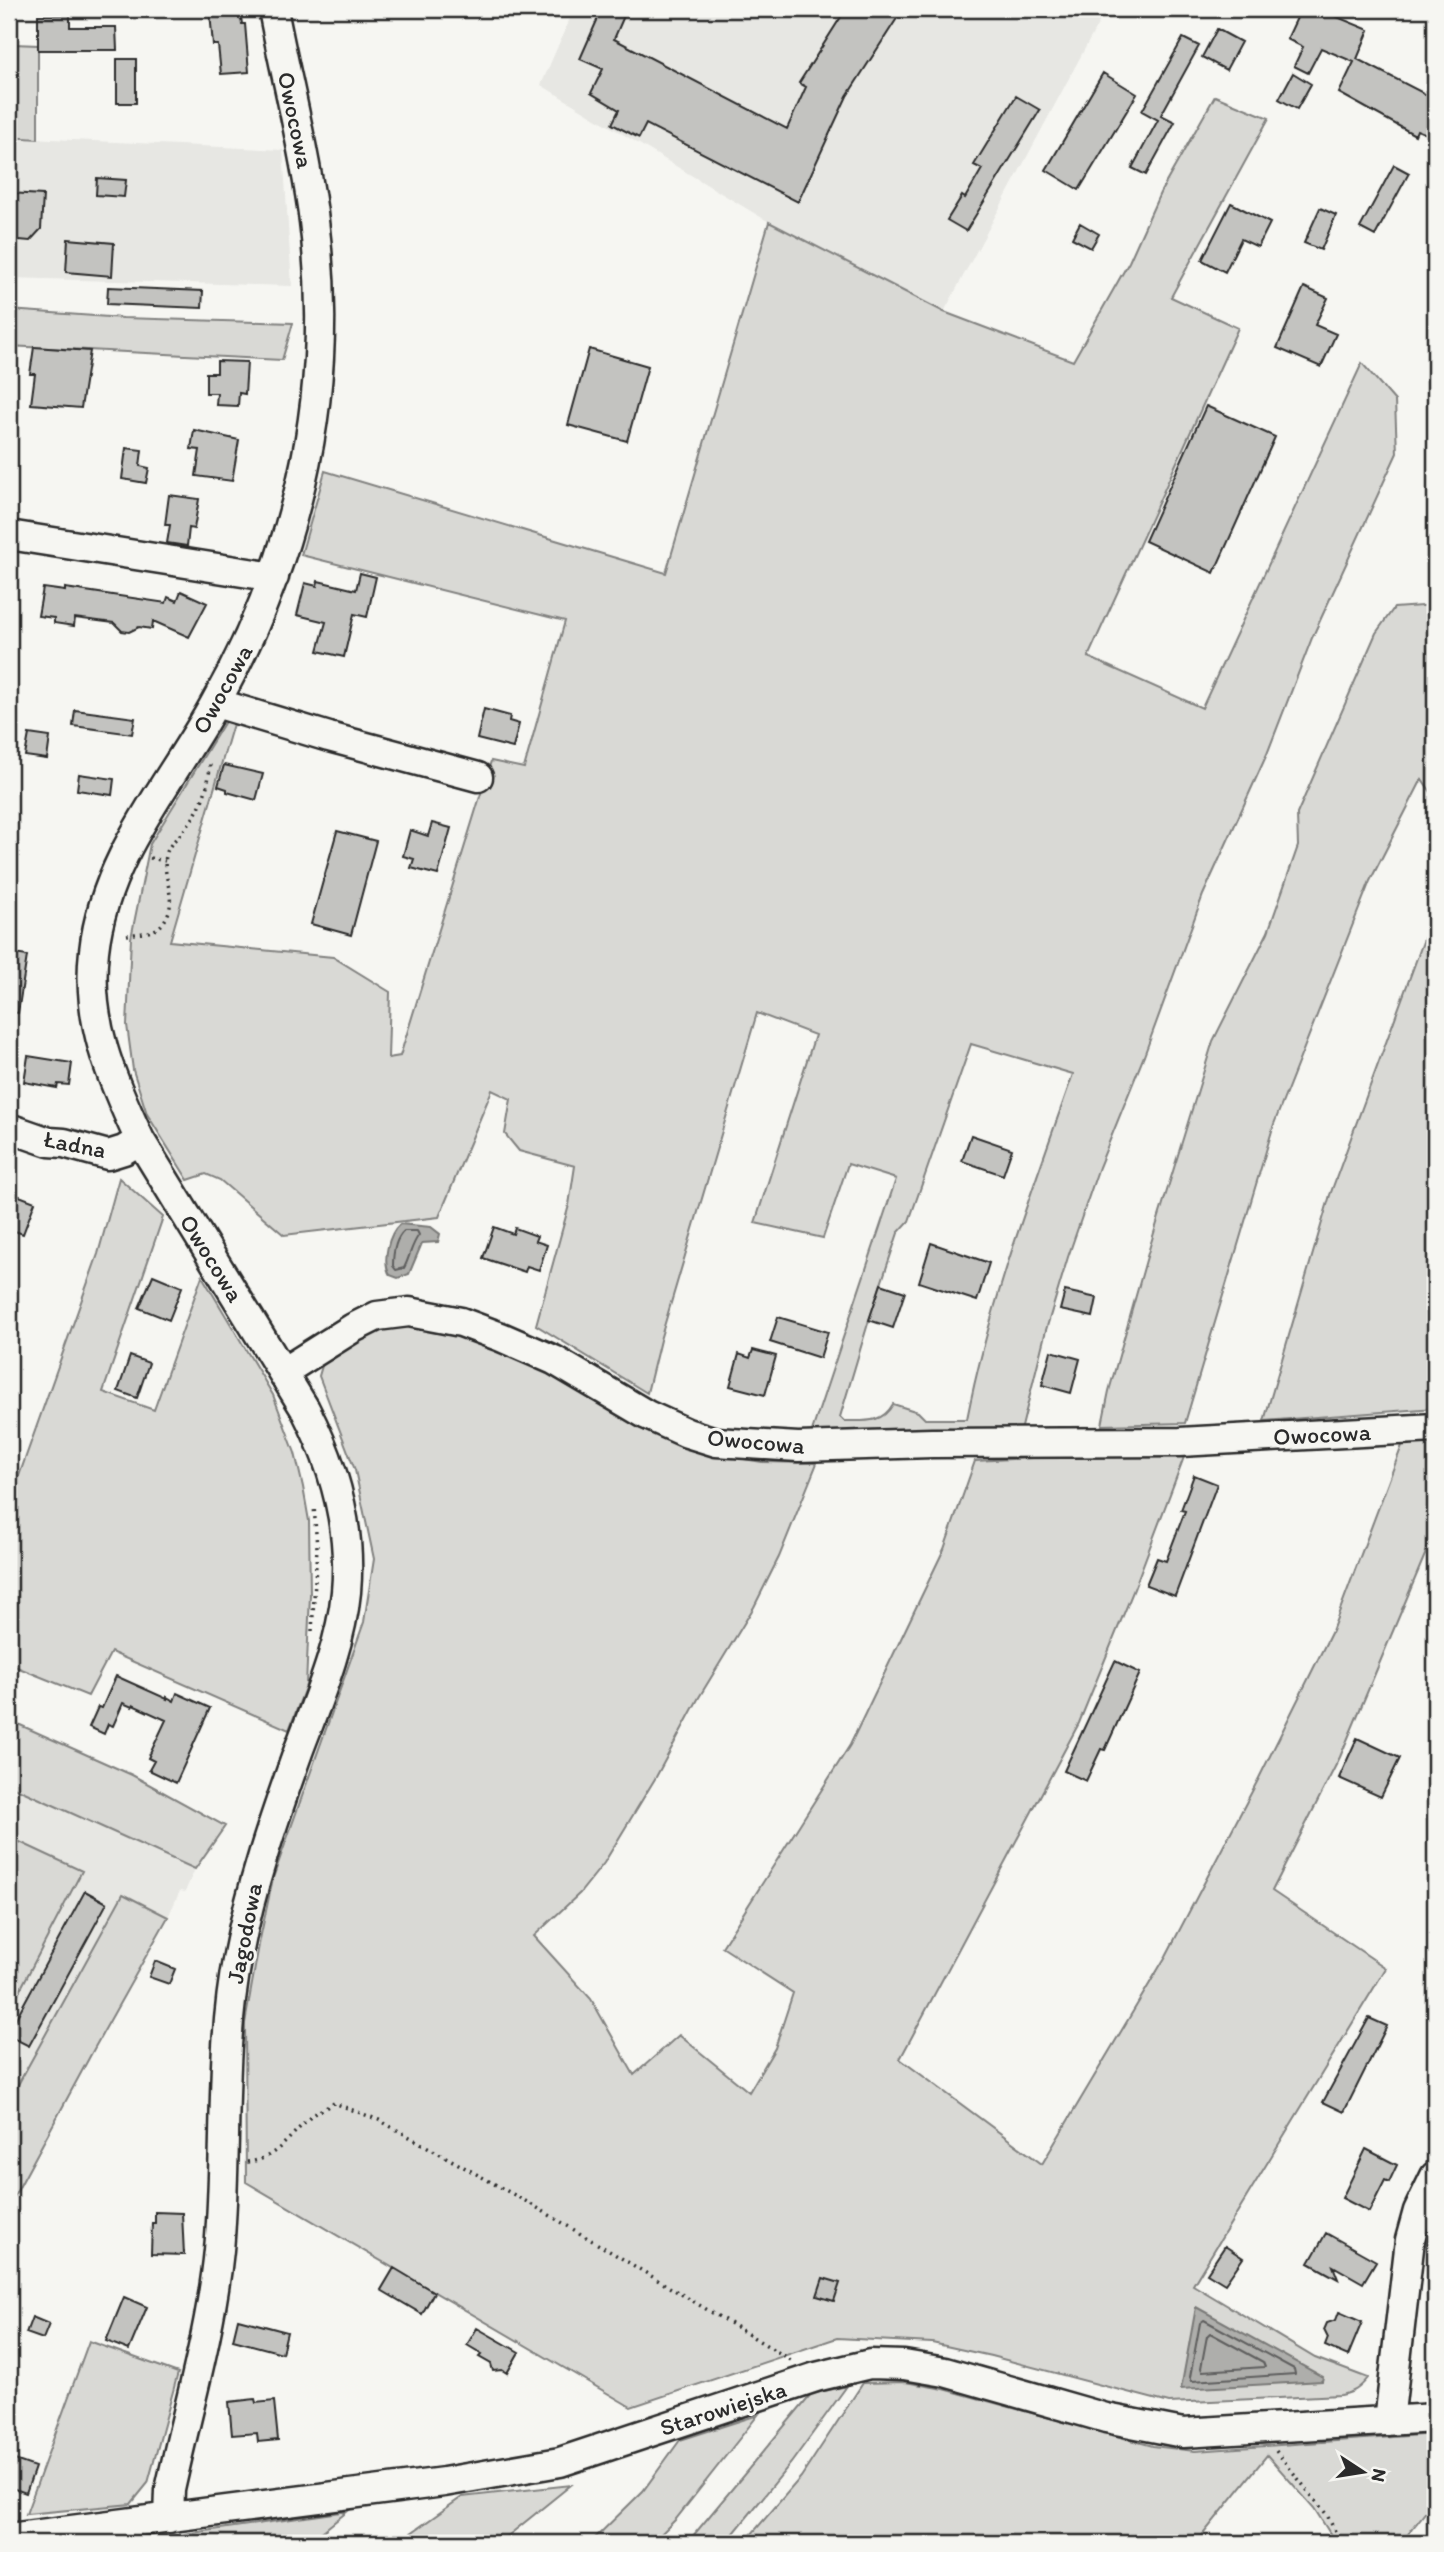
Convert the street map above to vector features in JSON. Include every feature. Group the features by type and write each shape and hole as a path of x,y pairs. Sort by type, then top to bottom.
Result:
{"street":[{"name":"Owocowa","path":"273,9 315,221 320,299 315,402 302,480 289,531 253,633 216,703 128,845 113,877 104,902 93,952 93,991 99,1042 140,1140 283,1372 353,1328 377,1317 409,1312 461,1322 502,1337 554,1360 647,1415 687,1433 716,1442 798,1447 932,1443 1180,1442 1435,1428"},
{"path":"9,535 274,577"},
{"path":"216,703 478,777"},
{"name":"Ładna","path":"9,1128 49,1142 64,1143 108,1155 124,1150 140,1140"},
{"name":"Jagodowa","path":"169,2518 170,2490 209,2313 219,2250 230,2004 237,1956 257,1869 338,1636 346,1593 346,1527 338,1490 321,1441 283,1372"},
{"path":"1389,2421 1413,2225 1435,2176"},
{"name":"Starowiejska","path":"9,2538 444,2483 560,2462 816,2377 870,2364 904,2365 945,2372 1106,2418 1183,2433 1435,2418"}],"path":[{"path":"127,935 156,930 166,919 171,901 165,861 168,849 185,829 208,789 210,755"},
{"path":"153,859 165,861"},
{"path":"312,1635 317,1548 313,1502"},
{"path":"223,2164 258,2161 285,2144 315,2114 334,2103 379,2120 536,2207 816,2377"},
{"path":"1260,2430 1327,2515 1341,2543"}],"shaded area":[{"path":"9,9 15,9 14,44 38,45 38,139 9,137"},
{"path":"574,9 1106,9 944,312 769,222 541,85"},
{"path":"1215,96 1269,118 1171,297 1238,328 1088,657 1202,708 1362,363 1395,401 1397,453 1312,638 1267,754 1203,895 1144,1056 1099,1167 1068,1257 1046,1330 1021,1431 811,1434 896,1179 848,1164 823,1238 755,1223 815,1035 757,1013 660,1340 647,1393 536,1325 569,1205 575,1166 519,1151 505,1134 511,1099 492,1090 439,1217 284,1235 220,1180 206,1174 188,1180 147,1114 133,1070 127,1025 131,938 150,844 229,715 235,717 170,941 333,957 390,992 388,1058 400,1056 491,761 524,768 565,621 301,555 325,471 666,573 769,222 944,312 1073,361 1129,262 1160,193","holes":["971,1044 1073,1074 1000,1288 967,1419 925,1419 918,1412 893,1404 878,1418 844,1421 840,1417 898,1233 909,1221"]},
{"path":"9,137 283,150 292,286 9,278"},
{"path":"9,310 123,318 293,323 282,360 9,346"},
{"path":"1435,605 1435,798 1422,779 1370,881 1274,1124 1185,1423 1102,1425 1150,1246 1213,1041 1268,932 1298,846 1297,814 1376,633 1394,608"},
{"path":"1435,909 1435,1408 1264,1421 1330,1195"},
{"path":"119,1178 163,1217 103,1392 154,1410 202,1276 273,1395 295,1453 309,1521 310,1595 306,1685 289,1730 111,1652 88,1696 9,1664 9,1504 98,1254"},
{"path":"418,1325 477,1338 563,1377 702,1452 762,1462 817,1463 779,1557 754,1607 698,1699 656,1777 604,1863 580,1893 534,1936 591,1999 634,2075 679,2035 749,2092 775,2048 793,1993 722,1947 850,1745 944,1549 975,1461 1087,1455 1184,1457 1079,1723 900,2059 1042,2164 1166,1956 1259,1778 1332,1631 1403,1443 1435,1442 1435,1531 1340,1757 1272,1891 1386,1968 1193,2285 1315,2358 1368,2378 1362,2385 1341,2395 1169,2403 932,2343 837,2338 631,2407 246,2182 245,2023 260,1939 273,1878 364,1622 374,1559 355,1470 319,1376 324,1359 371,1332"},
{"path":"9,1720 132,1775 225,1826 195,1869 9,1785"},
{"path":"9,1785 195,1869 185,1892 180,1891 168,1917 123,1895 9,2101 9,2011 82,1871 9,1837"},
{"path":"9,1837 82,1871 9,2011"},
{"path":"123,1894 168,1917 9,2206 9,2101"},
{"path":"89,2341 178,2373 148,2483 131,2504 26,2514"},
{"path":"905,2382 944,2389 1153,2446 1195,2451 1435,2434 1435,2500 1401,2543 1336,2543 1314,2508 1267,2455 1196,2543 744,2543 801,2477 863,2383"},
{"path":"847,2386 791,2463 726,2543 687,2543 811,2394"},
{"path":"758,2415 676,2519 652,2543 590,2543 643,2491 680,2440"},
{"path":"571,2485 499,2543 397,2543 462,2497"},
{"path":"348,2511 308,2543 172,2543 185,2534"}],"water":[{"path":"400,1224 431,1227 440,1234 438,1242 422,1243 409,1274 398,1278 390,1275 386,1256 392,1234"},
{"path":"1196,2307 1323,2377 1322,2381 1181,2389"}],"building":[{"path":"602,9 627,9 614,39 787,129 806,87 799,83 846,9 903,9 847,96 798,202 646,124 639,138 612,124 619,110 591,93 603,69 580,59"},
{"path":"1301,9 1318,9 1369,30 1357,59 1435,99 1435,119 1429,135 1417,130 1415,135 1339,93 1354,62 1321,48 1308,73 1294,66 1303,47 1287,39"},
{"path":"240,11 242,24 245,24 249,72 221,74 218,45 213,45 210,13"},
{"path":"38,15 70,15 70,27 116,27 117,50 38,50"},
{"path":"1217,29 1241,42 1226,70 1202,57"},
{"path":"1183,38 1199,46 1161,115 1175,122 1146,175 1132,168 1158,120 1142,111"},
{"path":"117,59 136,59 136,103 117,103"},
{"path":"1103,73 1137,94 1079,190 1046,170"},
{"path":"1293,73 1311,84 1297,109 1279,99"},
{"path":"1016,96 1040,110 966,231 947,220 962,196 965,198 982,169 974,165"},
{"path":"1394,165 1409,173 1375,236 1360,228"},
{"path":"97,178 126,180 124,197 96,195"},
{"path":"9,193 43,195 41,229 30,241 9,239"},
{"path":"1231,203 1270,223 1258,247 1241,239 1225,272 1202,260"},
{"path":"1320,208 1336,215 1321,250 1304,243"},
{"path":"1080,223 1099,234 1091,248 1072,238"},
{"path":"68,239 114,243 112,276 66,272"},
{"path":"108,287 203,291 202,308 107,304"},
{"path":"1304,287 1328,298 1315,325 1336,334 1321,367 1277,348"},
{"path":"34,347 90,351 81,408 31,404 35,374 30,374"},
{"path":"589,349 648,366 627,441 568,425"},
{"path":"217,361 247,362 245,394 239,393 238,406 216,405 217,393 206,393 206,373 217,373"},
{"path":"1206,406 1275,437 1214,573 1145,541"},
{"path":"194,430 239,440 232,481 196,476 200,450 191,449"},
{"path":"126,448 142,450 140,466 149,468 146,483 122,479"},
{"path":"169,495 199,499 194,529 189,528 187,546 167,543 170,525 165,525"},
{"path":"360,573 376,577 367,617 354,614 344,657 318,651 326,622 297,615 305,583 317,586 318,581 356,590"},
{"path":"43,588 65,591 65,588 166,603 168,597 177,601 181,591 207,603 189,637 153,621 152,629 139,627 129,632 122,631 114,623 75,618 74,626 54,623 54,618 38,616"},
{"path":"484,709 510,716 509,721 519,724 513,748 477,739"},
{"path":"75,710 135,718 132,734 73,726"},
{"path":"29,734 50,737 47,759 25,756"},
{"path":"224,765 263,774 256,800 227,792 227,789 218,786"},
{"path":"79,774 114,779 112,795 77,790"},
{"path":"432,823 451,828 438,875 411,868 414,859 403,856 410,830 428,836"},
{"path":"337,831 376,841 351,935 311,924"},
{"path":"9,953 27,956 18,1013 9,1012"},
{"path":"28,1056 72,1063 69,1085 58,1084 57,1088 24,1082"},
{"path":"971,1135 1012,1149 1003,1175 962,1161"},
{"path":"9,1192 35,1202 23,1234 9,1229"},
{"path":"494,1227 513,1234 515,1228 537,1236 535,1241 547,1245 539,1270 527,1266 525,1272 483,1258"},
{"path":"931,1243 989,1263 977,1301 919,1282"},
{"path":"153,1275 182,1287 169,1320 139,1308"},
{"path":"881,1284 905,1292 893,1328 869,1320"},
{"path":"1065,1291 1097,1298 1093,1317 1060,1310"},
{"path":"778,1317 828,1332 820,1358 770,1342"},
{"path":"753,1350 776,1356 765,1395 730,1386 739,1354 750,1358"},
{"path":"1051,1351 1080,1359 1071,1393 1042,1385"},
{"path":"130,1356 149,1363 137,1398 118,1391"},
{"path":"1194,1475 1217,1484 1175,1596 1146,1585 1157,1558 1166,1561 1185,1511 1181,1510"},
{"path":"1115,1661 1140,1673 1105,1750 1101,1749 1086,1781 1064,1771"},
{"path":"116,1676 167,1699 174,1701 177,1693 210,1708 176,1783 149,1770 154,1761 148,1758 166,1720 123,1703 113,1726 108,1724 104,1734 89,1727 98,1707 102,1708"},
{"path":"1357,1738 1400,1758 1381,1797 1339,1778"},
{"path":"85,1891 107,1903 29,2046 9,2036 9,2031"},
{"path":"155,1961 175,1969 169,1984 149,1977"},
{"path":"1369,2018 1387,2026 1344,2112 1323,2102"},
{"path":"1366,2149 1397,2165 1389,2182 1385,2180 1369,2212 1342,2198"},
{"path":"155,2212 182,2213 184,2255 151,2254"},
{"path":"1326,2233 1376,2261 1363,2283 1333,2266 1338,2279 1309,2263"},
{"path":"1225,2246 1243,2258 1225,2284 1207,2273"},
{"path":"394,2268 434,2292 422,2314 381,2290"},
{"path":"823,2278 840,2283 834,2301 817,2296"},
{"path":"124,2297 147,2307 129,2350 106,2341"},
{"path":"1339,2312 1362,2322 1348,2356 1325,2346 1328,2338 1324,2330 1327,2323 1336,2320"},
{"path":"32,2317 49,2324 43,2339 26,2333"},
{"path":"238,2319 287,2332 282,2353 233,2340"},
{"path":"477,2328 519,2352 507,2373 502,2370 493,2371 491,2364 479,2357 482,2354 467,2345"},
{"path":"255,2399 256,2403 274,2401 278,2440 258,2442 257,2433 232,2435 229,2402"},
{"path":"9,2458 35,2467 26,2493 9,2487"}]}
